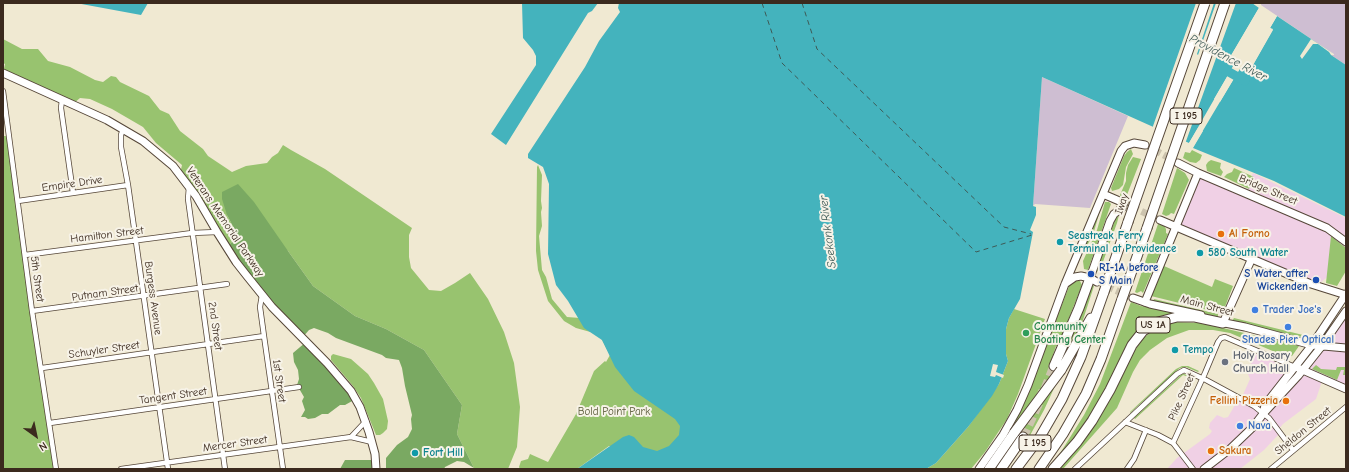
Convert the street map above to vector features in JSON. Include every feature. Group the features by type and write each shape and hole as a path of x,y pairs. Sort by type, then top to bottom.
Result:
{"highway":[{"name":"Iway","path":"1016,469 1040,436 1062,399 1081,357 1205,3"},
{"name":"I 195","path":"1039,469 1063,434 1086,394 1101,359 1226,3"},
{"path":"1058,368 1079,308 1093,280"},
{"path":"1001,469 1018,435 1058,368 1076,345 1104,292"},
{"name":"US 1A","path":"1053,469 1077,442 1089,424 1110,390 1132,345 1144,332 1158,322 1177,317 1195,317 1223,323"},
{"path":"989,469 1018,435"}],"main road":[{"name":"Veterans Memorial Parkway","path":"3,73 107,120 144,141 166,159 189,186 236,262 262,295 338,375 351,391 360,406 366,421 372,442 376,469"},
{"path":"979,469 1003,435 1017,410 1065,284 1121,151 1125,146 1130,144 1138,143 1145,145"},
{"name":"Bridge Street","path":"1178,163 1327,228 1346,242"},
{"path":"1145,302 1198,173"},
{"path":"1065,284 1075,277 1081,276 1093,280 1110,221 1114,214 1123,206 1103,194"},
{"path":"1160,220 1311,284 1346,294 1312,345 1265,405 1263,414"},
{"path":"1223,323 1252,258"},
{"name":"Main Street","path":"1133,298 1206,316 1223,323 1246,327 1312,345 1346,348"},
{"path":"1204,469 1238,443 1303,370 1346,311"},
{"path":"1295,367 1346,389"}],"street":[{"name":"5th Street","path":"3,91 32,311 42,368 56,469"},
{"path":"62,100 61,108 73,193"},
{"name":"Burgess Avenue","path":"123,129 121,145 168,469"},
{"name":"Empire Drive","path":"18,201 128,185"},
{"name":"2nd Street","path":"189,186 188,198 192,233 225,469"},
{"name":"Hamilton Street","path":"25,255 192,233 217,232"},
{"name":"Putnam Street","path":"32,311 227,284"},
{"name":"1st Street","path":"262,295 260,307 282,469"},
{"name":"Schuyler Street","path":"42,368 264,336"},
{"name":"Pike Street","path":"1173,443 1221,338 1225,337 1295,367"},
{"path":"1077,468 1181,371 1186,371 1203,378 1254,406 1269,418 1293,450"},
{"name":"Tangent Street","path":"50,423 299,387"},
{"name":"Sheldon Street","path":"1271,469 1346,407"},
{"path":"351,436 366,421"},
{"path":"1125,422 1173,443 1193,469"},
{"path":"1127,469 1134,459 1146,430"},
{"name":"Mercer Street","path":"122,469 351,436 372,442"}],"shaded area":[{"path":"1261,3 1346,3 1346,65 1331,55 1332,53 1261,5"},
{"path":"1042,77 1128,116 1090,208 1035,204 1033,206"},
{"path":"1253,173 1346,218 1346,263 1321,282 1307,282 1177,224 1198,174 1245,192"},
{"path":"1346,315 1346,386 1309,370"},
{"path":"1255,354 1322,381 1316,399 1283,424 1277,431 1279,434 1264,450 1240,469 1167,469 1177,458 1210,434 1212,431 1209,428 1210,423 1217,415 1224,418 1228,417 1239,398 1242,397 1250,379 1248,374 1244,372 1248,370"}],"green space":[{"path":"3,39 22,49 38,49 48,61 70,67 95,80 103,82 111,76 116,77 120,82 149,96 160,110 169,114 180,131 203,149 208,156 232,172 246,166 267,163 278,153 283,145 325,169 412,228 409,235 409,257 411,268 429,290 441,291 470,273 488,299 504,332 514,363 520,407 517,447 508,469 474,468 457,434 462,405 424,350 386,329 355,316 313,286 288,251 227,215 237,234 236,239 226,247 180,174 182,165 156,143 143,127 112,109 90,99 80,98 73,104 3,73 5,64 3,63"},
{"path":"3,136 7,136 55,469 3,469"},
{"path":"1131,149 1133,154 1126,167 1123,185 1119,189 1112,191 1111,188 1124,156"},
{"path":"1192,150 1202,155 1200,160 1196,163 1190,162 1183,158 1185,152 1190,153"},
{"path":"1133,157 1141,159 1125,200 1120,197 1120,195 1126,181 1128,165"},
{"path":"1211,160 1221,163 1220,168 1223,172 1221,176 1207,171 1206,165"},
{"name":"Bold Point Park","path":"538,165 542,175 542,226 539,236 542,270 546,277 552,299 567,317 580,318 687,416 674,454 609,446 577,469 520,469 519,467 521,461 528,459 530,454 548,462 576,414 594,371 605,361 606,362 610,355 601,338 594,333 576,328 564,321 548,301 538,270 536,251"},
{"path":"1177,168 1185,173 1189,180 1174,214 1171,213 1166,216 1162,214"},
{"path":"1234,168 1254,177 1249,189 1224,177 1232,172"},
{"path":"238,184 254,202 313,286 355,316 386,329 424,350 462,405 457,434 474,468 464,462 457,461 444,469 386,469 386,458 397,445 408,437 412,429 412,415 399,360 386,358 382,355 314,328 309,330 302,338 226,247 236,239 237,234 227,215 222,199 222,192"},
{"path":"1105,202 1109,202 1111,204 1088,270 1084,269 1083,261 1097,230"},
{"path":"1101,207 1093,235 1075,267"},
{"path":"1119,215 1100,270 1096,272 1115,220"},
{"path":"1158,224 1164,226 1166,233 1168,234 1143,293 1141,291 1137,293 1135,292"},
{"path":"1331,236 1346,248 1346,271 1337,286 1326,283"},
{"path":"1164,266 1212,287 1215,279 1233,286 1223,312 1220,313 1151,296"},
{"path":"1077,280 1080,281 1082,285 1058,346 1056,346 1048,366 1057,368 1042,390 1039,389 1033,402 1002,443 1020,411 1070,284"},
{"path":"1091,284 1094,286 1082,323 1073,344 1058,368 1066,351 1064,351"},
{"path":"1154,299 1218,314 1218,317 1153,301"},
{"path":"1131,302 1141,306 1181,313 1152,321 1106,390 1083,429 1054,463 1084,415 1100,384"},
{"path":"1014,309 1045,319 1018,394 1007,419 985,452 971,469 926,469 936,463 968,427 999,384 1008,361 1006,354 1006,329 1009,318"},
{"path":"1234,318 1303,335 1301,337 1232,321"},
{"path":"1175,322 1202,323 1299,346 1292,356 1287,357 1230,333 1213,330 1189,330 1167,338 1150,350 1140,360 1117,408 1063,469 1058,469 1143,338 1159,327"},
{"path":"306,342 354,400 345,405 340,405 328,414 322,414 315,418 308,419 301,417 305,410 302,401 304,397 297,385 299,379 298,370 294,362 293,353"},
{"path":"333,354 351,359 368,374 374,383 383,399 388,421 387,429 380,435 376,435 361,398 331,360 331,356"},
{"path":"1316,365 1321,369 1336,370 1337,367 1346,367 1346,375 1343,375 1344,370 1341,370 1337,380 1312,369"},
{"path":"1182,366 1188,366 1199,371 1198,372 1186,367 1180,368 1130,413 1176,369"},
{"path":"1182,374 1196,378 1183,375 1135,419 1134,418"},
{"path":"1056,384 1028,439 1028,437 1026,439 1018,435 1040,405 1043,406 1041,404"},
{"path":"345,460 373,460 376,469 340,469"}],"water":[{"path":"76,3 148,3 141,15"},
{"path":"522,3 598,3 592,11 588,13 506,145 491,134 536,65 536,56 523,38"},
{"name":"Seekonk River","path":"619,3 1252,3 1259,8 1229,59 1235,63 1214,99 1220,102 1241,67 1249,72 1273,29 1270,28 1277,16 1332,53 1331,55 1346,65 1346,217 1274,181 1193,148 1203,131 1198,128 1189,143 1042,77 1033,206 1036,207 1036,215 1030,230 1033,232 1020,299 1009,318 1006,329 1006,354 1008,361 999,384 992,396 968,427 936,463 926,469 577,469 623,437 629,435 634,437 643,447 657,451 669,446 679,435 680,426 675,419 634,391 615,367 602,340 584,328 568,301 556,285 548,254 549,184 543,167 528,158 528,154 585,67 599,41 620,12 618,8"}],"pier":[{"path":"1196,3 1214,3 1197,54 1198,55 1216,3 1236,3 1185,144 1152,129"},
{"path":"1260,6 1260,9 1232,59 1237,63 1217,98 1219,100 1239,66 1248,69 1270,30 1268,27 1275,15 1277,16 1270,28 1273,30 1249,72 1240,68 1192,149 1191,147 1200,131 1198,130 1190,145 1188,145 1235,63 1229,59"},
{"path":"1311,39 1334,55 1331,55 1318,44 1313,44 1302,59 1300,56"},
{"path":"993,364 998,365 996,372 1004,375 1003,378 996,375 995,377 990,376"}],"waterway":[{"name":"Providence River","path":"1220,67 1245,81"}],"ferry route":[{"path":"762,3 782,63 976,252 1032,235"},
{"path":"802,3 817,49 1004,227 1031,234"}],"tunnel":[{"path":"1145,145 1175,161"},
{"path":"1122,208 1130,206 1160,220"},
{"path":"1097,282 1133,298"},
{"path":"1045,389 1054,366"},
{"path":"1023,437 1039,403"}],"place":[{"name":"Al Forno","path":"1221,234"},
{"name":"Seastreak Ferry Terminal at Providence","path":"1060,242"},
{"name":"580 South Water","path":"1200,253"},
{"name":"RI-1A before S Main","path":"1091,274"},
{"name":"S Water after Wickenden","path":"1316,280"},
{"name":"Trader Joe's","path":"1255,310"},
{"name":"Shades Pier Optical","path":"1288,327"},
{"name":"Community Boating Center","path":"1026,333"},
{"name":"Tempo","path":"1175,350"},
{"name":"Holy Rosary Church Hall","path":"1225,362"},
{"name":"Fellini Pizzeria","path":"1286,401"},
{"name":"Nava","path":"1240,426"},
{"name":"Sakura","path":"1211,451"},
{"name":"Fort Hill","path":"415,453"}]}
